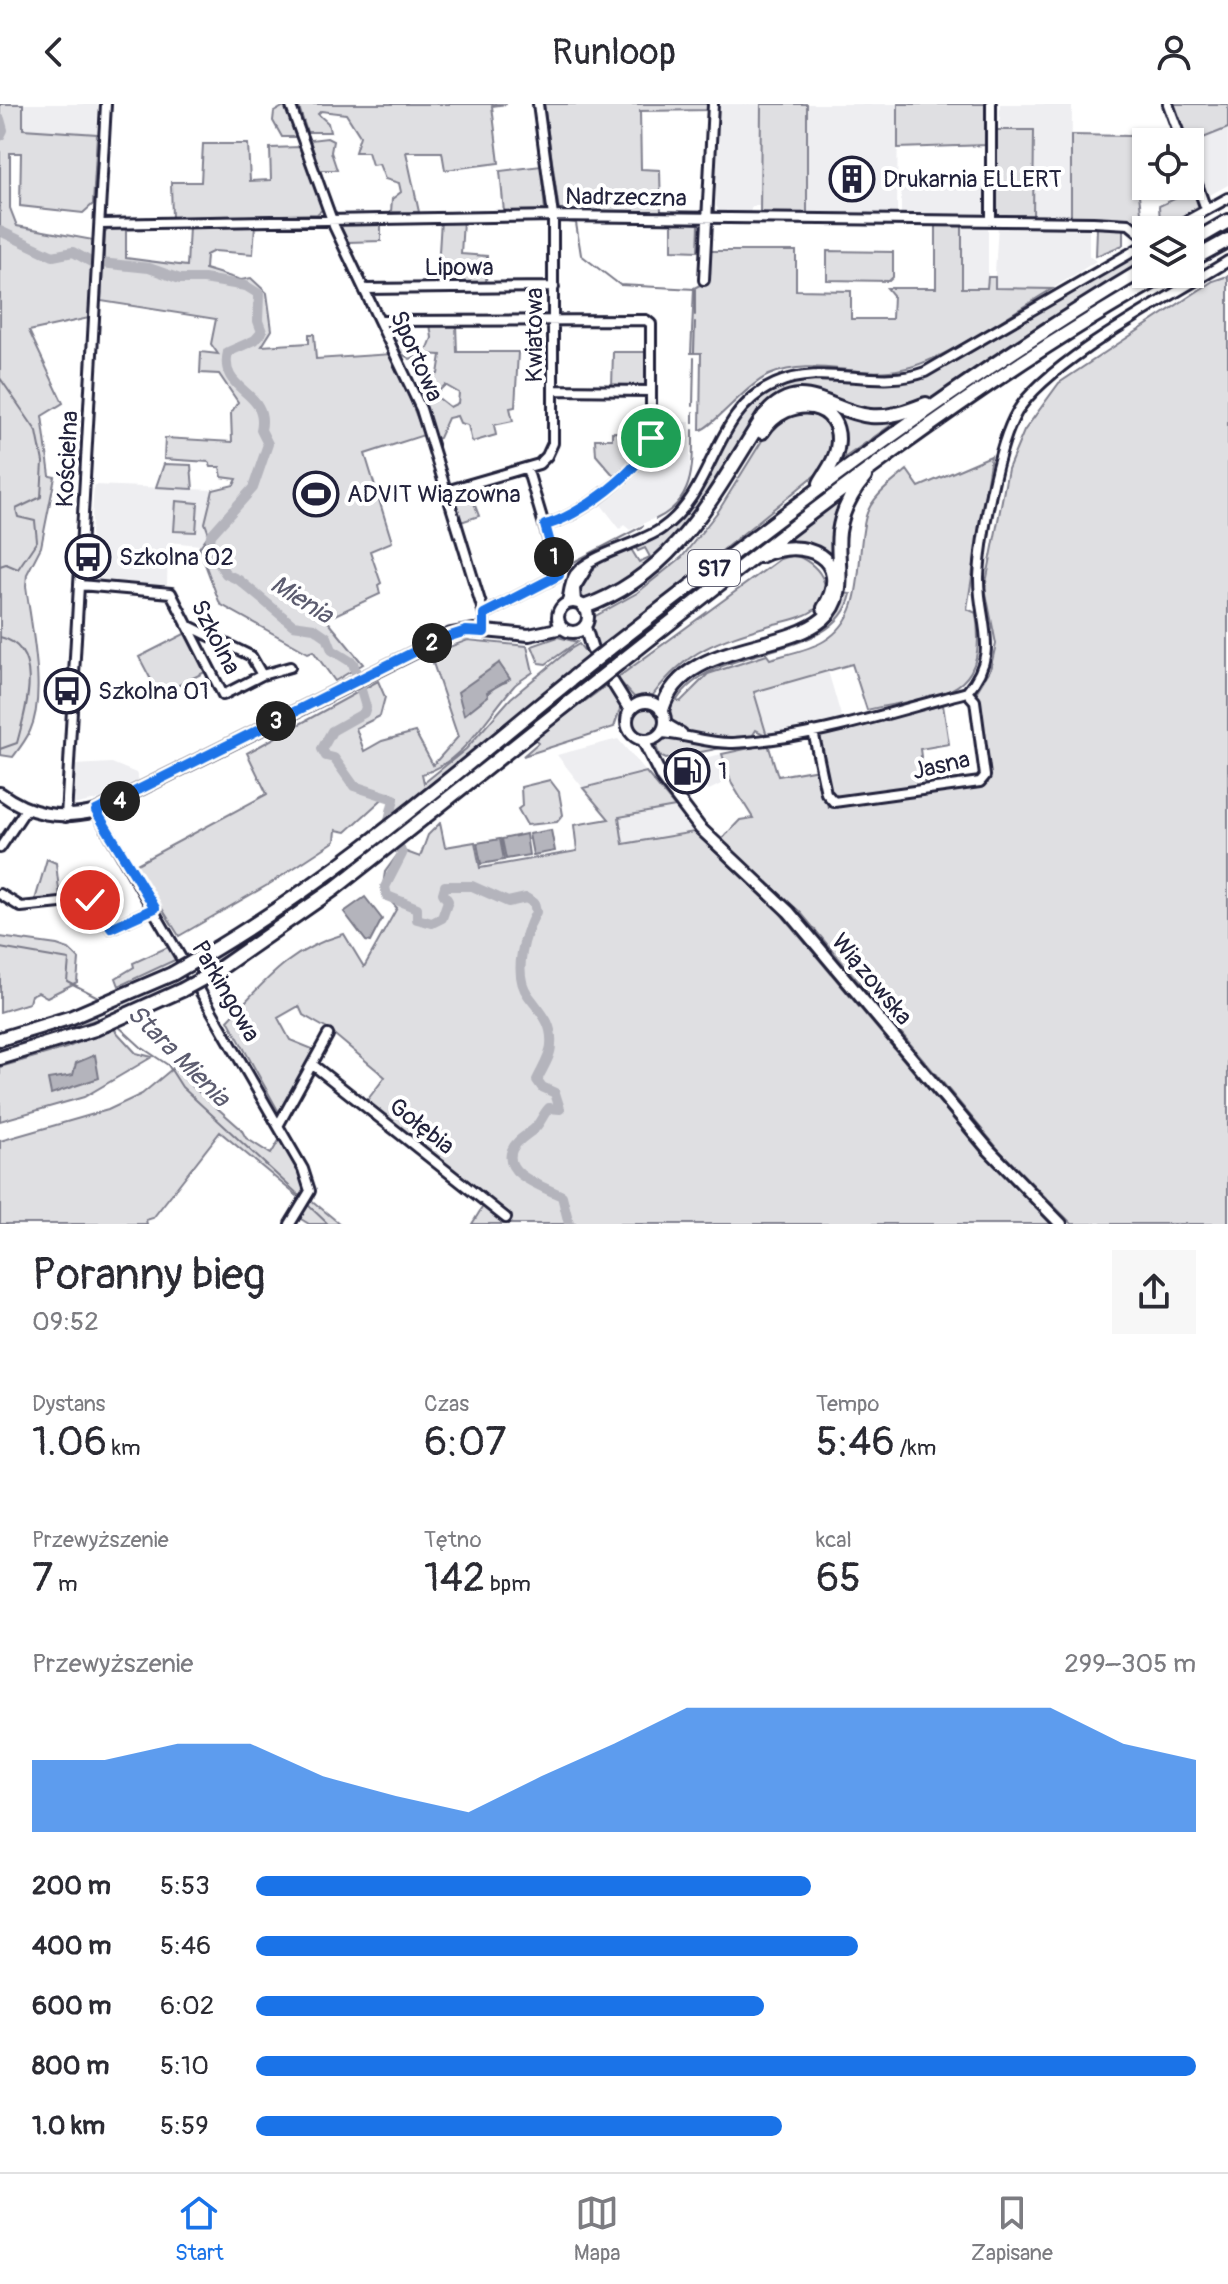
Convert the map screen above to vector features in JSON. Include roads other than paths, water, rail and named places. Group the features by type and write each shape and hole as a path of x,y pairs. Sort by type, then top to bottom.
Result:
{"highway":[{"path":"1204,235 1228,221"},
{"path":"1204,253 1228,240"},
{"name":"S17","path":"0,1039 94,1009 127,995 172,974 257,922 377,835 819,486 944,397 1132,277"},
{"name":"S17","path":"0,1058 95,1029 138,1011 215,972 268,938 383,851 820,503 1033,356 1144,288"},
{"path":"579,615 631,584 677,547 709,506 764,416 778,402 795,396 812,396 854,412 881,416 904,412 944,397"},
{"path":"579,615 638,588 677,556 710,518 766,426 782,410 794,405 821,411 836,430 836,454 819,486"},
{"path":"656,724 680,681 700,665 808,627 831,610 840,590 838,541 843,512 874,465"},
{"path":"656,724 694,659 802,622 820,612 826,604 831,575 818,554 808,548 787,547 746,563"}],"main road":[{"path":"560,623 560,610 579,615"},
{"path":"0,793 26,809 66,817 96,811 451,634 484,632 516,636 540,633 579,615"},
{"path":"579,615 592,649 619,690 633,707 656,724"},
{"name":"Wiązowska","path":"633,707 629,730 656,724 654,759 673,795 700,828 789,912 989,1150 1061,1224"}],"street":[{"name":"Kościelna","path":"66,817 106,104"},
{"name":"Sportowa","path":"290,104 331,218 421,409 484,614 484,632"},
{"name":"Kwiatowa","path":"446,491 527,468 544,461 552,450 553,216 538,104"},
{"path":"704,280 713,104"},
{"path":"991,104 991,221"},
{"path":"1168,104 1177,128"},
{"path":"1194,216 1228,198"},
{"path":"1203,200 1206,209"},
{"name":"Nadrzeczna","path":"100,224 553,216 991,221 1129,224 1132,227"},
{"path":"579,615 576,573 654,533 676,518 699,488 728,424 739,409 763,390 791,378 810,375 891,381 925,372 1132,249"},
{"path":"656,724 698,740 733,743 813,731 967,692 983,669 988,650 980,591 981,561 1001,450 1017,411 1045,378 1060,367 1228,261"},
{"name":"Lipowa","path":"364,289 554,287"},
{"path":"380,321 649,322 653,330 648,452 581,511 545,525"},
{"path":"554,390 651,391"},
{"path":"484,614 559,575 527,468"},
{"name":"Szkolna","path":"80,585 169,592 223,695 262,675"},
{"path":"187,625 251,656 262,675 290,667"},
{"name":"Jasna","path":"813,731 826,793 834,802 980,782 985,776 975,701 967,692"},
{"path":"0,848 26,809"},
{"name":"Parkingowa","path":"96,811 155,908 303,1169 311,1188 294,1223"},
{"path":"0,894 21,907 90,900 97,903 111,928 155,908"},
{"path":"279,1124 328,1035"},
{"name":"Gołębia","path":"313,1065 506,1218"}],"waterway":[{"path":"544,104 559,211"},
{"name":"Mienia","path":"0,119 3,130 0,136"},
{"path":"560,221 576,223 581,255 620,285 695,289 695,315"},
{"name":"Mienia","path":"0,231 53,256 73,252 91,262 149,268 180,279 204,279 246,286 259,294 258,321 262,332 255,340 228,352 227,365 236,384 258,406 262,417 261,430 268,444 253,488 211,535 209,549 226,574 239,580 293,625 314,628 327,637 332,650 353,663 366,707 364,713 332,731 322,749 326,756 334,758 354,786 394,799 389,820 402,854 385,887 387,896 417,908 417,919 432,923 442,918 448,901 443,893 445,886 472,886 508,902 526,898 534,903 536,912 524,942 521,976 528,995 548,1024 551,1037 550,1054 537,1080 542,1087 555,1093 560,1109 549,1108 535,1128 514,1146 511,1159 513,1166 527,1179 562,1196 569,1224"},
{"path":"694,352 695,322"},
{"path":"693,406 694,358"},
{"name":"Stara Mienia","path":"0,378 37,432 43,462 41,497 16,509 18,517 35,521 37,541 18,569 6,564 0,566"},
{"path":"693,412 693,423"},
{"path":"656,519 678,503 689,482 693,430"},
{"path":"566,566 643,526"},
{"path":"489,606 554,573"},
{"name":"Stara Mienia","path":"0,637 14,643 23,654 29,682 17,743 0,749"},
{"name":"Stara Mienia","path":"0,948 69,960 67,981 100,998"},
{"name":"Stara Mienia","path":"116,1024 141,1047 168,1065 182,1087 302,1198"},
{"name":"Stara Mienia","path":"306,1203 328,1224"}],"place":[{"name":"Drukarnia ELLERT","path":"852,179"},
{"name":"ADVIT Wiązowna","path":"316,494"},
{"name":"Szkolna 02","path":"88,557"},
{"name":"Szkolna 01","path":"67,691"},
{"name":"1","path":"687,771"}]}
